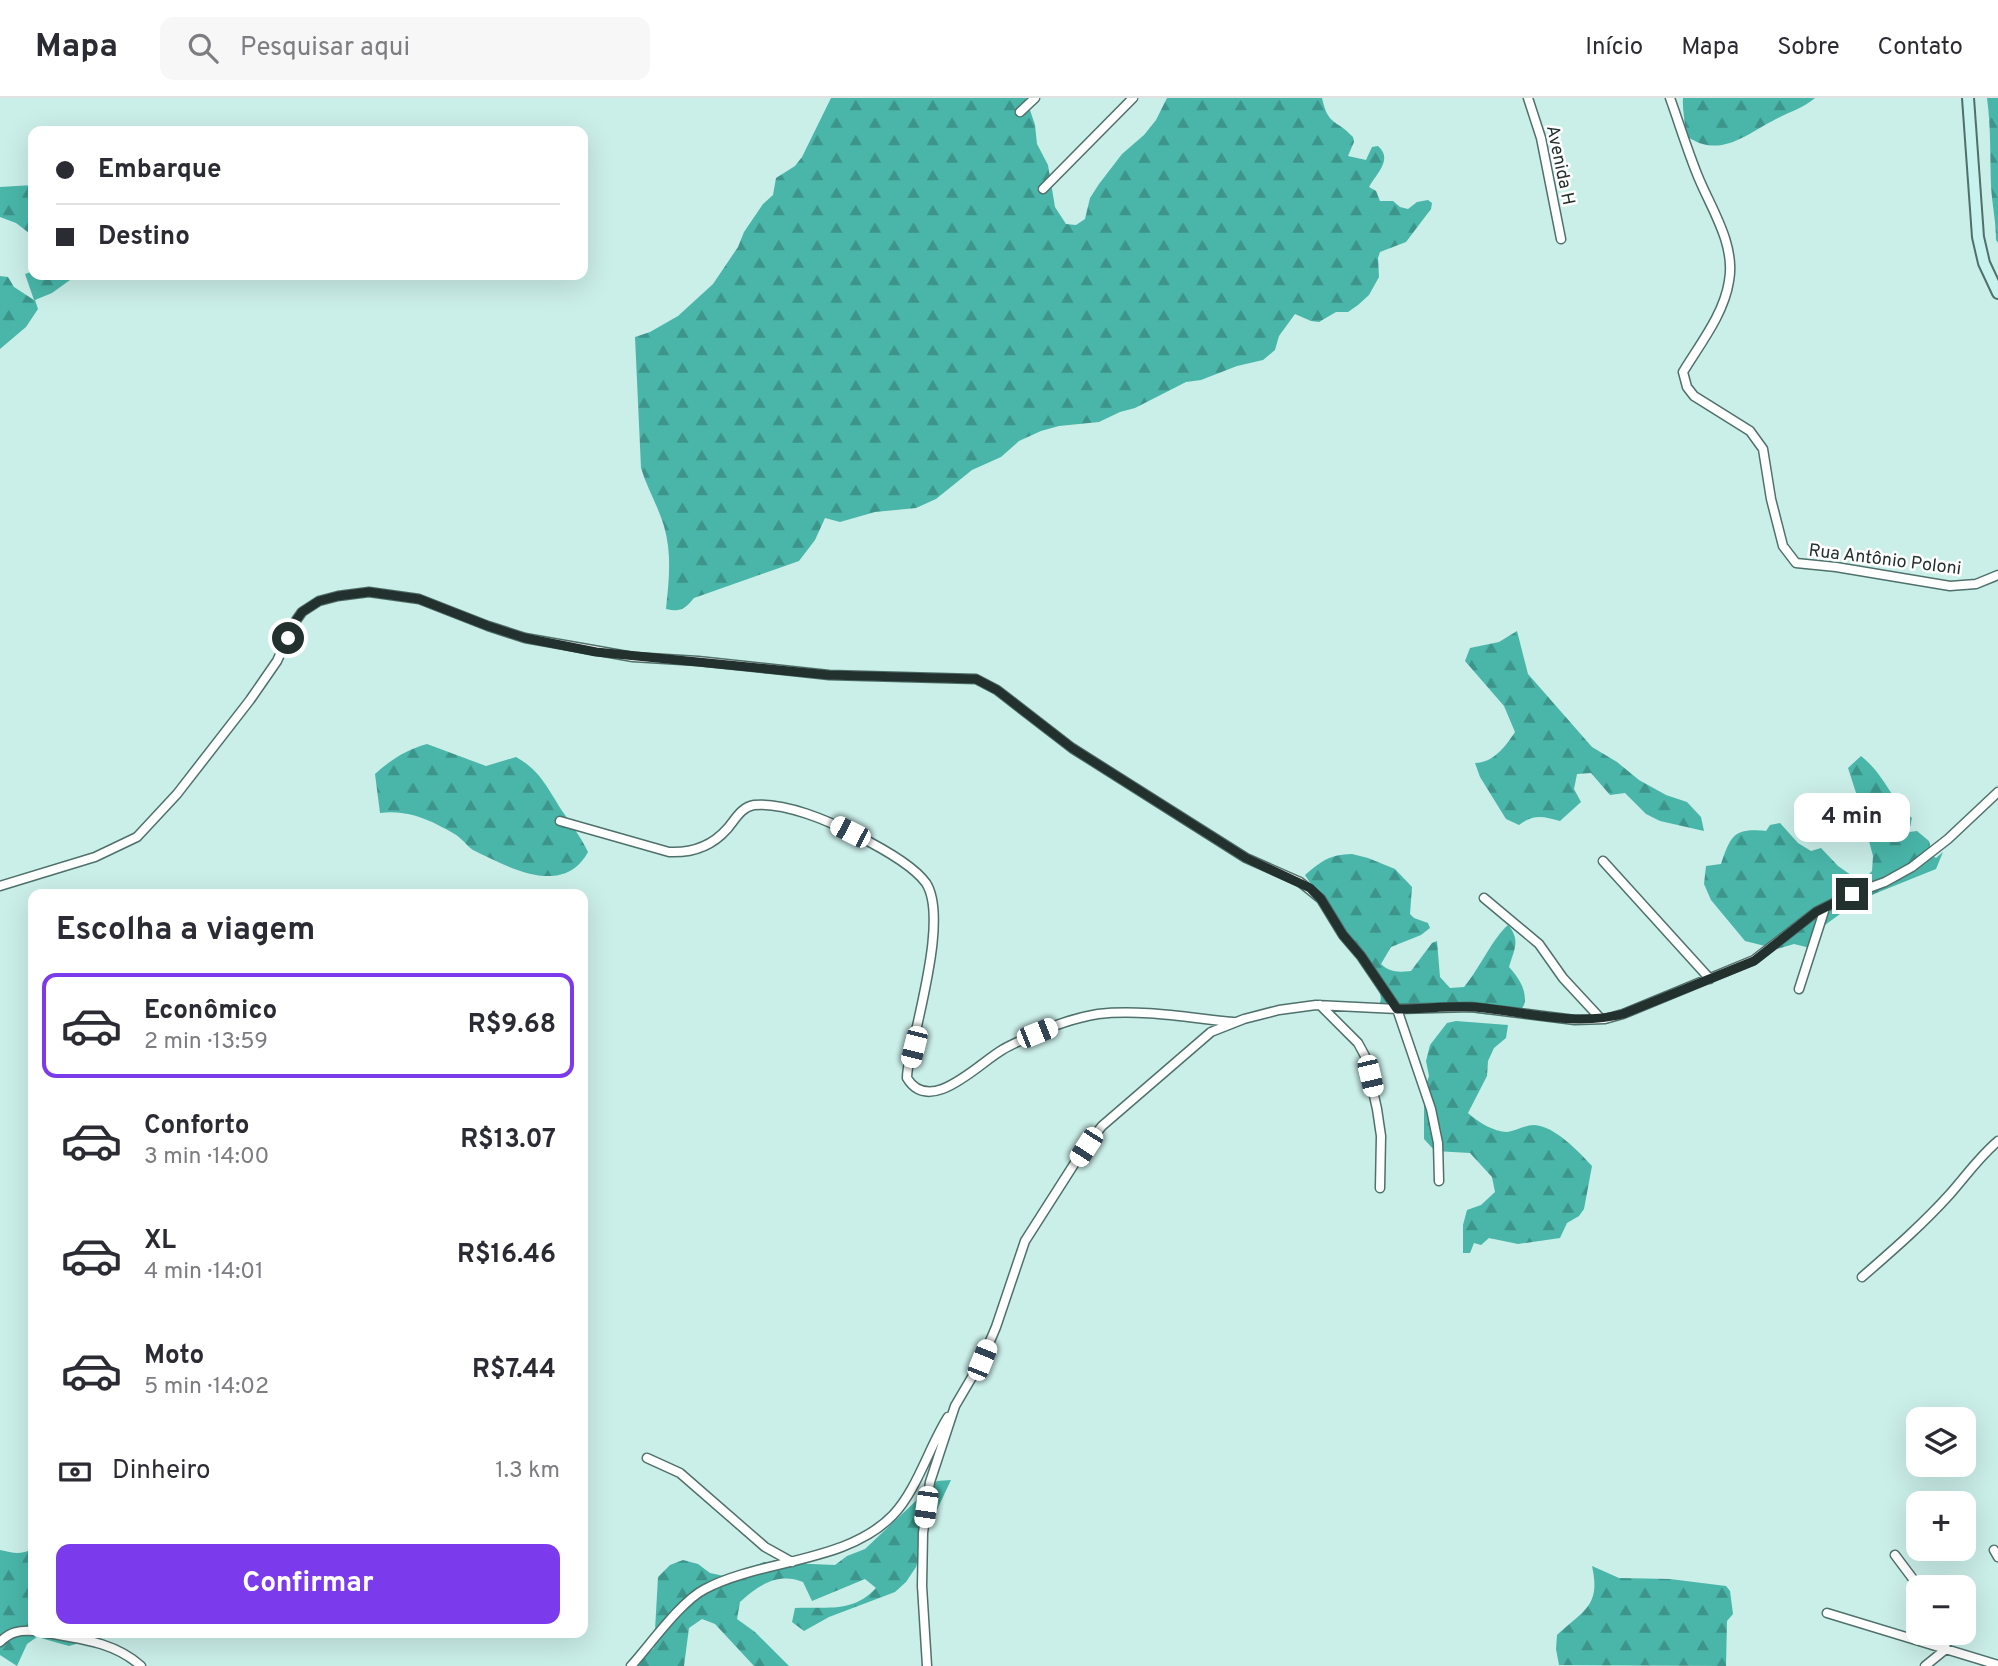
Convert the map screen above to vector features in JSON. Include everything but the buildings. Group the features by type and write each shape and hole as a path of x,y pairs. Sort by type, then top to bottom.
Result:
{"main road":[{"path":"1968,98 1979,237 1984,263 1998,293"}],"street":[{"path":"1020,112 1035,98"},
{"path":"1043,189 1133,98"},
{"name":"Avenida H","path":"1528,98 1541,138 1561,239"},
{"name":"Rua Antônio Poloni","path":"1670,98 1696,173 1723,232 1730,261 1729,280 1720,310 1683,372 1683,378 1694,396 1750,431 1763,449 1770,499 1786,553 1796,564 1836,566 1950,586 1976,584 1998,575"},
{"path":"0,886 95,857 136,837 177,794 250,700 277,661 302,612 319,601 338,596 369,592 419,599 525,638 596,652 829,675 976,679 986,682 1072,748 1246,858 1310,888 1321,899 1343,935 1361,956 1397,1009 1431,1109 1438,1143 1438,1181"},
{"path":"631,1666 702,1590 729,1577 837,1548 870,1533 891,1517 903,1503 939,1432 982,1360 1025,1241 1086,1147 1102,1126 1211,1032 1279,1010 1320,1005 1397,1009 1471,1007 1575,1020 1601,1019 1623,1014 1754,961 1825,908 1912,867 1948,839 1998,792"},
{"path":"560,821 669,852 682,852 714,841 745,808 760,805 810,814 831,823 870,842 919,875 932,899 934,933 907,1078 915,1088 925,1092 946,1088 1003,1049 1068,1020 1100,1014 1133,1013 1236,1023"},
{"path":"1603,861 1710,979"},
{"path":"1483,898 1539,944 1563,978 1601,1019"},
{"path":"1799,989 1825,908"},
{"path":"1320,1005 1358,1043 1365,1055 1381,1136 1380,1188"},
{"path":"1862,1277 1917,1228 1998,1141"},
{"path":"927,1666 922,1586 923,1533 930,1482 956,1406"},
{"path":"647,1458 680,1473 765,1546 792,1562"},
{"path":"1895,1555 1910,1575"},
{"path":"1827,1613 1998,1665"},
{"path":"0,1642 10,1633 28,1631"},
{"path":"73,1638 123,1651 141,1666"},
{"path":"1945,1645 1946,1649"},
{"path":"1925,1666 1946,1649"}],"green space":[{"path":"831,98 1026,98 1035,125 1037,144 1048,165 1055,207 1066,224 1076,225 1085,219 1090,198 1099,184 1122,154 1144,135 1156,120 1167,98 1322,98 1330,118 1353,137 1354,142 1348,156 1366,160 1372,147 1378,146 1382,151 1384,162 1369,187 1376,191 1380,201 1393,201 1408,209 1417,202 1428,200 1432,203 1431,209 1406,242 1380,252 1379,277 1369,295 1358,305 1348,312 1336,312 1319,322 1295,314 1279,336 1275,350 1263,360 1237,366 1201,380 1186,382 1135,408 1099,422 1059,426 1041,431 1019,441 1001,457 972,470 936,499 916,508 875,512 840,522 825,518 815,540 799,561 694,598 681,609 666,609 669,577 667,536 641,468 635,337 678,316 713,284 738,247 744,232 763,204 773,195 776,178 795,166 802,157"},
{"path":"1683,98 1815,98 1743,138 1721,145 1709,145 1685,135"},
{"path":"1987,98 1998,98 1998,243 1992,193"},
{"path":"28,185 28,232 16,223 0,217 0,187"},
{"path":"28,273 28,280 70,280 52,293 35,300 38,309 26,327 0,349 0,276 8,277 14,287 34,300 25,274"},
{"path":"1517,631 1528,674 1592,747 1639,780 1666,795 1687,802 1701,817 1704,831 1660,821 1646,814 1625,793 1610,795 1591,773 1577,774 1574,789 1581,802 1560,821 1538,817 1519,825 1506,819 1480,777 1475,763 1493,757 1515,732 1504,706 1465,661 1470,648 1499,642"},
{"path":"427,744 486,766 516,757 525,763 544,783 588,852 577,866 564,873 534,875 473,850 456,835 425,819 403,813 380,813 375,774 400,756"},
{"path":"1861,756 1912,818 1909,832 1917,831 1929,841 1936,858 1943,852 1936,869 1874,894 1847,909 1818,930 1810,948 1794,944 1777,949 1745,941 1711,900 1704,884 1706,866 1721,864 1731,840 1740,832 1766,831 1770,825 1780,823 1798,843 1811,851 1821,848 1838,866 1861,882 1872,871 1873,856 1865,826 1866,811 1858,799 1848,768"},
{"path":"1352,854 1395,869 1412,887 1410,914 1428,923 1430,928 1421,935 1391,947 1381,964 1384,967 1399,972 1411,971 1432,943 1437,941 1440,977 1450,988 1464,987 1508,925 1515,940 1509,967 1524,991 1522,1008 1516,1012 1495,1015 1453,1010 1405,1014 1377,1010 1381,998 1376,984 1305,875 1327,859"},
{"path":"1456,1021 1508,1025 1506,1038 1494,1048 1488,1061 1487,1076 1468,1113 1486,1126 1502,1132 1527,1126 1542,1126 1566,1141 1592,1166 1584,1209 1579,1216 1567,1223 1560,1238 1518,1244 1489,1238 1481,1245 1474,1243 1470,1253 1463,1253 1463,1225 1467,1210 1481,1205 1495,1192 1492,1177 1470,1153 1435,1151 1424,1139 1424,1091 1429,1076 1426,1061 1430,1045 1447,1023"},
{"path":"951,1480 927,1531 916,1567 895,1592 829,1617 804,1631 792,1622 795,1608 848,1605 858,1602 876,1588 865,1579 812,1601 803,1582 777,1579 754,1590 740,1602 737,1619 755,1632 789,1666 754,1666 715,1624 702,1619 689,1628 684,1666 634,1666 654,1648 658,1577 670,1565 683,1560 698,1564 710,1573 724,1576 739,1573 764,1562 835,1565 847,1556 865,1549 937,1481"},
{"path":"0,1550 28,1551 28,1638 36,1638 27,1644 17,1666 0,1655"},
{"path":"1592,1566 1619,1578 1670,1579 1726,1586 1730,1591 1733,1614 1727,1621 1726,1666 1559,1665 1557,1635 1582,1613 1592,1599"},
{"path":"41,1638 79,1638 76,1644 69,1646"}],"route":[{"path":"288,638 295,622 308,607 338,596 369,592 419,599 525,638 596,652 829,675 976,679 986,682 1072,748 1246,858 1310,888 1321,899 1349,944 1361,956 1397,1009 1471,1007 1575,1020 1605,1019 1754,961 1816,912 1852,894"}]}
